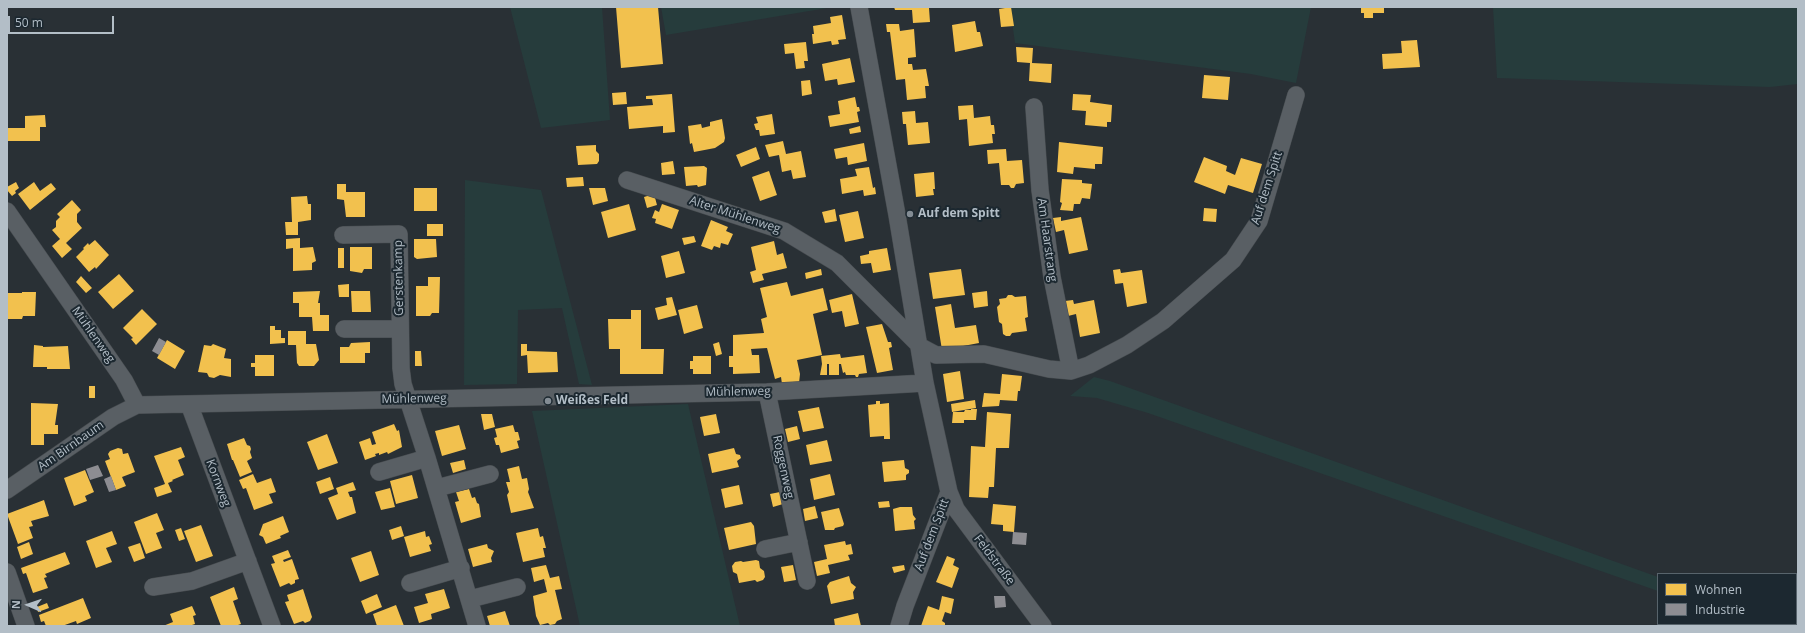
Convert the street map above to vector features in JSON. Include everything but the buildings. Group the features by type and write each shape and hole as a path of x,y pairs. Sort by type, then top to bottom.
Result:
{"street":[{"name":"Auf dem Spitt","path":"859,7 925,383 949,492 899,626"},
{"name":"Auf dem Spitt","path":"920,348 936,355 984,354 1049,369 1071,371 1089,366 1127,345 1163,322 1233,260 1259,221 1296,95"},
{"name":"Am Haarstrang","path":"1034,108 1040,190 1052,277 1071,371"},
{"name":"Alter Mühlenweg","path":"627,180 784,231 837,263 920,348"},
{"name":"Mühlenweg","path":"7,211 124,380 138,405 767,392 925,383"},
{"name":"Gerstenkamp","path":"343,234 399,234 401,368 403,384 409,399"},
{"name":"Gerstenkamp","path":"344,329 400,329"},
{"name":"Roggenweg","path":"767,392 807,581"},
{"path":"409,399 477,626"},
{"name":"Kornweg","path":"189,404 272,626"},
{"name":"Am Birnbaum","path":"7,490 113,417 138,405"},
{"path":"379,472 427,458"},
{"path":"436,488 490,474"},
{"name":"Feldstraße","path":"949,492 956,508 1043,626"},
{"path":"765,549 799,542"},
{"path":"153,587 192,581 248,562"},
{"path":"410,583 460,568"},
{"path":"7,572 26,626"},
{"path":"470,599 517,587"}],"green space":[{"path":"510,7 602,7 610,120 541,128"},
{"path":"661,7 833,7 666,35"},
{"path":"1010,7 1311,7 1296,83 1251,74 1015,43"},
{"path":"1493,7 1798,7 1798,84 1770,87 1497,78"},
{"path":"465,180 541,190 592,385 579,384 562,308 518,310 517,384 464,385"},
{"path":"1094,377 1110,381 1657,577 1657,591 1148,413 1097,398 1070,396"},
{"path":"688,404 740,626 580,626 532,411"}],"place":[{"name":"Auf dem Spitt","path":"910,214"},
{"name":"Weißes Feld","path":"548,401"}]}
